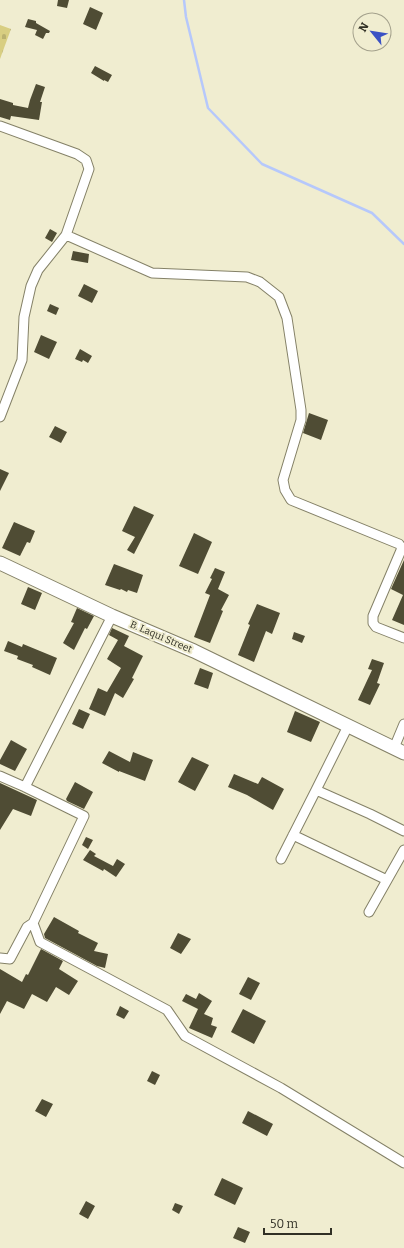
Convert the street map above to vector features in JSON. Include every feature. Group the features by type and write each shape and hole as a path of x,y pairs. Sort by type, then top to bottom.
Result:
{"main road":[{"name":"B. Laqui Street","path":"0,563 112,616 194,652 399,751"}],"street":[{"path":"0,126 77,154 86,160 89,169 66,235 38,270 31,286 24,317 22,360 0,417"},
{"path":"66,235 152,273 246,278 260,282 279,297 287,318 301,410 301,420 283,480 285,490 291,500 399,544 402,548 373,616 373,622 376,627 404,638"},
{"path":"25,787 112,616"},
{"path":"399,751 404,724"},
{"path":"281,859 348,726"},
{"path":"0,776 84,816 33,923 27,927 10,959 0,958"},
{"path":"316,790 404,831"},
{"path":"293,835 387,880"},
{"path":"369,912 404,850"},
{"path":"33,923 40,942 167,1010 185,1036 281,1088 404,1163"}],"green space":[{"path":"0,25 11,29 0,59"}],"building":[{"path":"58,0 69,0 67,8 57,6"},
{"path":"90,7 103,13 96,30 83,24"},
{"path":"28,19 36,21 36,23 50,31 49,33 46,33 43,39 35,35 37,30 25,27"},
{"path":"95,66 112,75 108,82 91,73"},
{"path":"36,84 45,87 40,102 42,102 39,120 11,116 10,120 0,117 0,99 13,103 13,105 28,108"},
{"path":"50,229 57,233 52,242 45,238"},
{"path":"73,251 89,254 88,263 71,260"},
{"path":"84,284 98,291 92,303 78,296"},
{"path":"50,304 59,308 56,315 47,311"},
{"path":"41,335 57,342 49,359 34,352"},
{"path":"80,349 92,356 88,363 83,360 82,362 75,359"},
{"path":"309,413 328,420 321,440 303,433"},
{"path":"55,426 67,432 61,443 49,437"},
{"path":"0,469 9,473 0,491"},
{"path":"134,506 154,515 134,554 127,550 135,537 122,531"},
{"path":"14,522 35,531 30,543 27,542 20,556 2,548"},
{"path":"194,533 212,542 198,574 179,566"},
{"path":"404,560 404,625 392,620 403,595 391,589"},
{"path":"114,564 143,575 137,593 128,590 127,592 105,585"},
{"path":"215,568 225,572 218,589 229,595 221,610 223,611 210,643 194,637 210,595 205,593 212,579 210,578"},
{"path":"28,587 42,593 35,610 21,604"},
{"path":"257,604 280,613 272,634 266,631 254,662 238,655 250,625 248,624"},
{"path":"77,608 94,616 87,629 85,628 74,650 63,643 74,623 71,622"},
{"path":"112,628 129,636 124,646 143,656 132,678 134,679 123,698 115,693 105,716 89,709 98,688 107,692 121,668 107,659 118,640 109,635"},
{"path":"294,632 305,636 302,643 292,639"},
{"path":"8,641 22,647 23,644 57,658 50,675 32,667 33,665 17,659 18,656 4,651"},
{"path":"372,659 384,663 377,683 380,684 370,705 358,700 372,670 368,669"},
{"path":"200,668 213,673 208,689 194,684"},
{"path":"79,709 90,714 83,729 72,724"},
{"path":"295,711 320,722 311,742 287,732"},
{"path":"11,740 27,749 15,771 0,764 0,760"},
{"path":"109,751 130,762 133,752 153,760 145,781 119,772 102,763"},
{"path":"192,757 209,765 195,791 178,782"},
{"path":"234,774 258,784 262,777 284,789 273,810 247,795 228,787"},
{"path":"75,782 93,792 84,809 67,801 66,799"},
{"path":"0,783 37,800 31,816 13,809 0,830"},
{"path":"86,837 93,840 88,849 82,845"},
{"path":"90,850 96,854 94,856 113,866 117,859 125,864 116,877 104,869 103,871 83,860"},
{"path":"54,917 79,931 78,933 98,943 94,951 108,954 105,968 97,966 45,938 44,934"},
{"path":"178,933 191,939 181,954 170,948"},
{"path":"41,949 63,961 59,969 78,981 69,995 56,987 47,1002 32,994 24,1009 7,1001 0,1014 0,969 22,982 26,974 28,975"},
{"path":"248,977 260,983 251,1000 239,994"},
{"path":"199,993 212,1001 204,1014 213,1018 211,1025 217,1027 212,1038 189,1028 198,1009 182,1001 186,994 196,999"},
{"path":"120,1006 129,1011 124,1019 116,1015"},
{"path":"243,1009 266,1021 254,1044 231,1032"},
{"path":"152,1071 160,1075 155,1085 147,1081"},
{"path":"42,1099 53,1104 46,1117 35,1111"},
{"path":"248,1111 273,1124 267,1136 242,1123"},
{"path":"222,1178 243,1188 235,1205 214,1195"},
{"path":"86,1201 95,1206 88,1219 79,1214"},
{"path":"175,1203 183,1206 179,1214 172,1210"},
{"path":"238,1227 250,1232 245,1243 233,1238"}],"waterway":[{"path":"184,0 186,17 208,108 262,164 372,213 404,244"}]}
